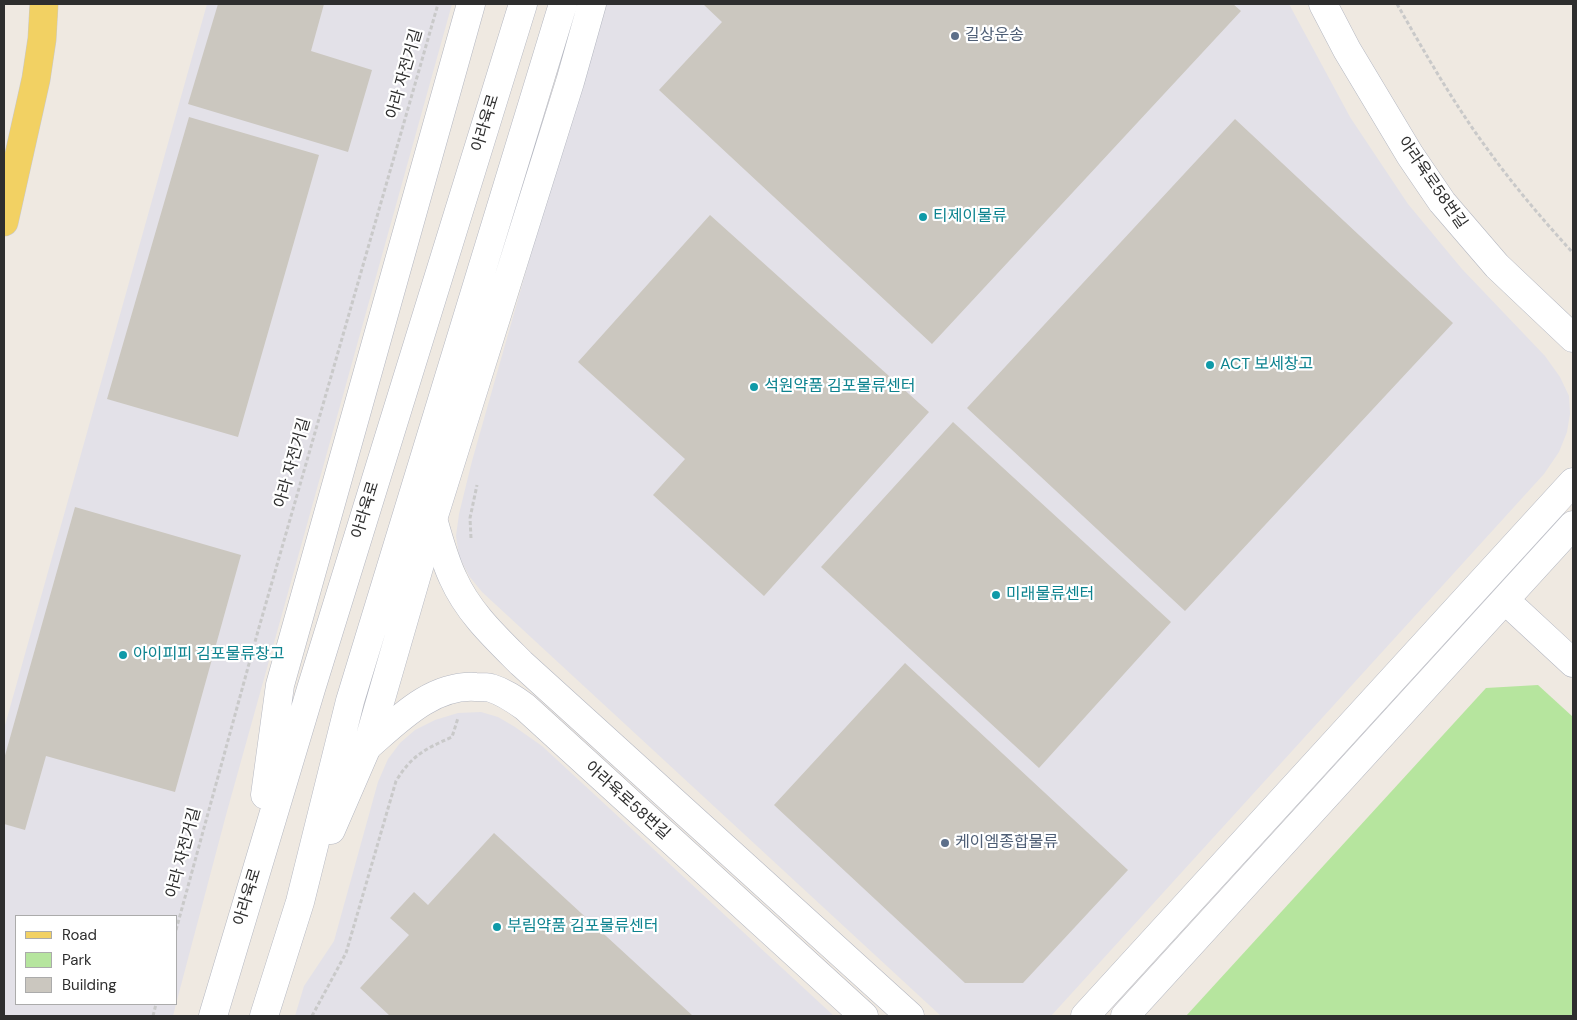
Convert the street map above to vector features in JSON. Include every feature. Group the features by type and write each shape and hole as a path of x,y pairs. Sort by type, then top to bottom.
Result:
{"main road":[{"path":"4,222 36,79 42,39 44,4"}],"street":[{"path":"253,881 280,685 471,4"},
{"name":"아라육로","path":"213,1016 314,679 523,4"},
{"path":"264,1016 300,902 350,701 563,4"},
{"path":"300,902 367,747 433,519 570,82 592,4"},
{"name":"아라육로58번길","path":"1323,4 1347,50 1410,155 1442,202 1497,266 1573,338"},
{"name":"아라육로58번길","path":"1344,4 1372,58 1441,169 1466,204 1523,270 1573,318"},
{"path":"1085,1016 1573,482"},
{"path":"433,519 453,580 468,605 487,629 521,663 910,1016"},
{"path":"1125,1016 1573,525"},
{"path":"1505,600 1573,663"},
{"name":"아라육로58번길","path":"367,747 401,717 421,703 453,688 470,686 490,688 508,695 525,707 864,1016"}],"path":[{"name":"아라 자전거길","path":"178,923 258,631 438,4"},
{"path":"1397,4 1430,62 1487,149 1541,217 1573,253"},
{"path":"312,1016 346,953 396,781 415,756 452,737"}],"shaded area":[{"path":"207,4 452,4 226,815 178,997 178,915 15,915 15,1005 176,1005 173,1016 4,1016 4,729"},
{"path":"602,4 1289,4 1350,117 1408,204 1462,269 1545,356 1560,377 1569,396 1570,414 1567,432 1559,452 1544,474 1051,1016 941,1016 482,592 469,576 459,556 456,536 459,514 472,461"},
{"path":"481,712 498,717 542,746 834,1016 295,1016 304,986 334,941 378,782 388,759 400,743 415,730 435,720 458,713"}],"green space":[{"path":"1538,685 1573,717 1573,1016 1186,1016 1486,688"}],"building":[{"path":"218,4 324,4 311,51 372,70 348,152 188,104"},
{"name":"티제이물류","path":"703,4 1233,4 1241,11 932,344 659,90 722,22"},
{"path":"189,117 319,155 238,437 107,399"},
{"name":"ACT 보세창고","path":"1235,119 1453,323 1185,611 967,408"},
{"name":"석원약품 김포물류센터","path":"710,215 929,412 764,596 653,495 685,459 578,362"},
{"name":"미래물류센터","path":"953,422 1171,622 1039,768 821,567"},
{"name":"아이피피 김포물류창고","path":"75,507 241,555 175,792 46,756 25,830 4,824 4,759"},
{"path":"905,663 1128,870 1023,983 965,983 774,805"},
{"name":"부림약품 김포물류센터","path":"494,833 693,1016 390,1016 360,988 409,935 390,918 414,892 428,905"}],"place":[{"name":"길상운송","path":"955,36"},
{"name":"티제이물류","path":"923,217"},
{"name":"ACT 보세창고","path":"1210,365"},
{"name":"석원약품 김포물류센터","path":"754,387"},
{"name":"미래물류센터","path":"996,595"},
{"name":"아이피피 김포물류창고","path":"123,655"},
{"name":"케이엠종합물류","path":"945,843"},
{"name":"부림약품 김포물류센터","path":"497,927"}]}
